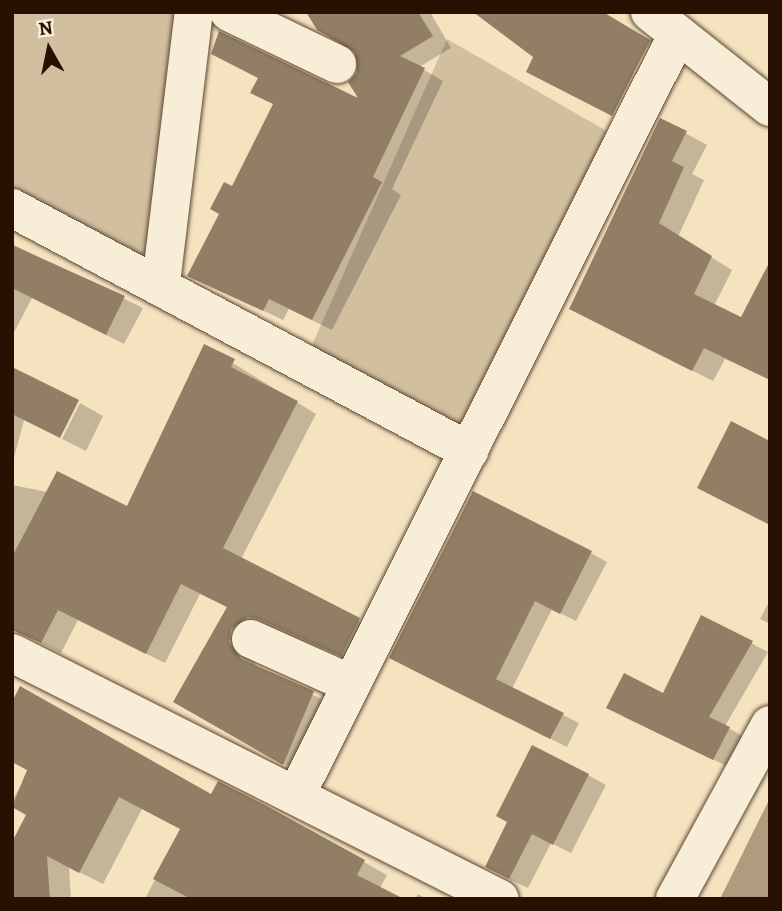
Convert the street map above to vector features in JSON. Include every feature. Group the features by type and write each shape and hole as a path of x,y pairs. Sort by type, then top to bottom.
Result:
{"street":[{"path":"161,283 194,12"},
{"path":"252,16 337,64"},
{"path":"297,793 468,451 664,24 770,107"},
{"path":"12,208 161,283 468,451"},
{"path":"251,639 351,684"},
{"path":"12,653 297,793 500,899"},
{"path":"675,899 763,777 770,726"}],"shaded area":[{"path":"12,12 181,12 152,247 139,257 12,192"},
{"path":"447,39 624,141 469,451 305,361"},
{"path":"770,798 770,899 720,899"}],"building":[{"path":"306,12 418,12 433,36 400,56 425,68 373,177 382,182 312,320 269,299 263,311 187,276 219,214 210,209 224,182 232,186 273,104 250,93 258,78 211,54 219,31 358,98 348,82 357,73 355,52 317,30"},
{"path":"473,12 603,12 650,40 612,116 526,72 533,57"},
{"path":"660,118 687,131 672,161 684,167 659,223 712,256 694,294 741,317 770,261 770,380 704,348 692,371 569,309"},
{"path":"12,245 125,296 106,335 12,288"},
{"path":"204,344 235,359 231,367 298,401 223,548 360,618 341,656 259,619 248,617 231,629 229,642 241,659 314,691 283,765 173,702 227,607 181,584 146,654 58,610 41,643 12,630 12,557 57,471 127,506"},
{"path":"12,367 79,400 60,438 12,414"},
{"path":"731,421 770,441 770,525 697,488"},
{"path":"473,491 592,551 560,614 535,601 496,679 564,713 550,739 389,658"},
{"path":"701,615 753,641 709,717 730,727 713,760 606,708 624,673 663,693"},
{"path":"20,686 211,794 218,781 365,860 357,875 404,899 191,899 153,879 180,829 119,797 79,873 47,856 50,899 12,899 12,842 26,815 12,807 27,770 12,762 12,702"},
{"path":"532,745 589,774 553,845 532,834 509,879 485,867 507,822 496,816"}]}
